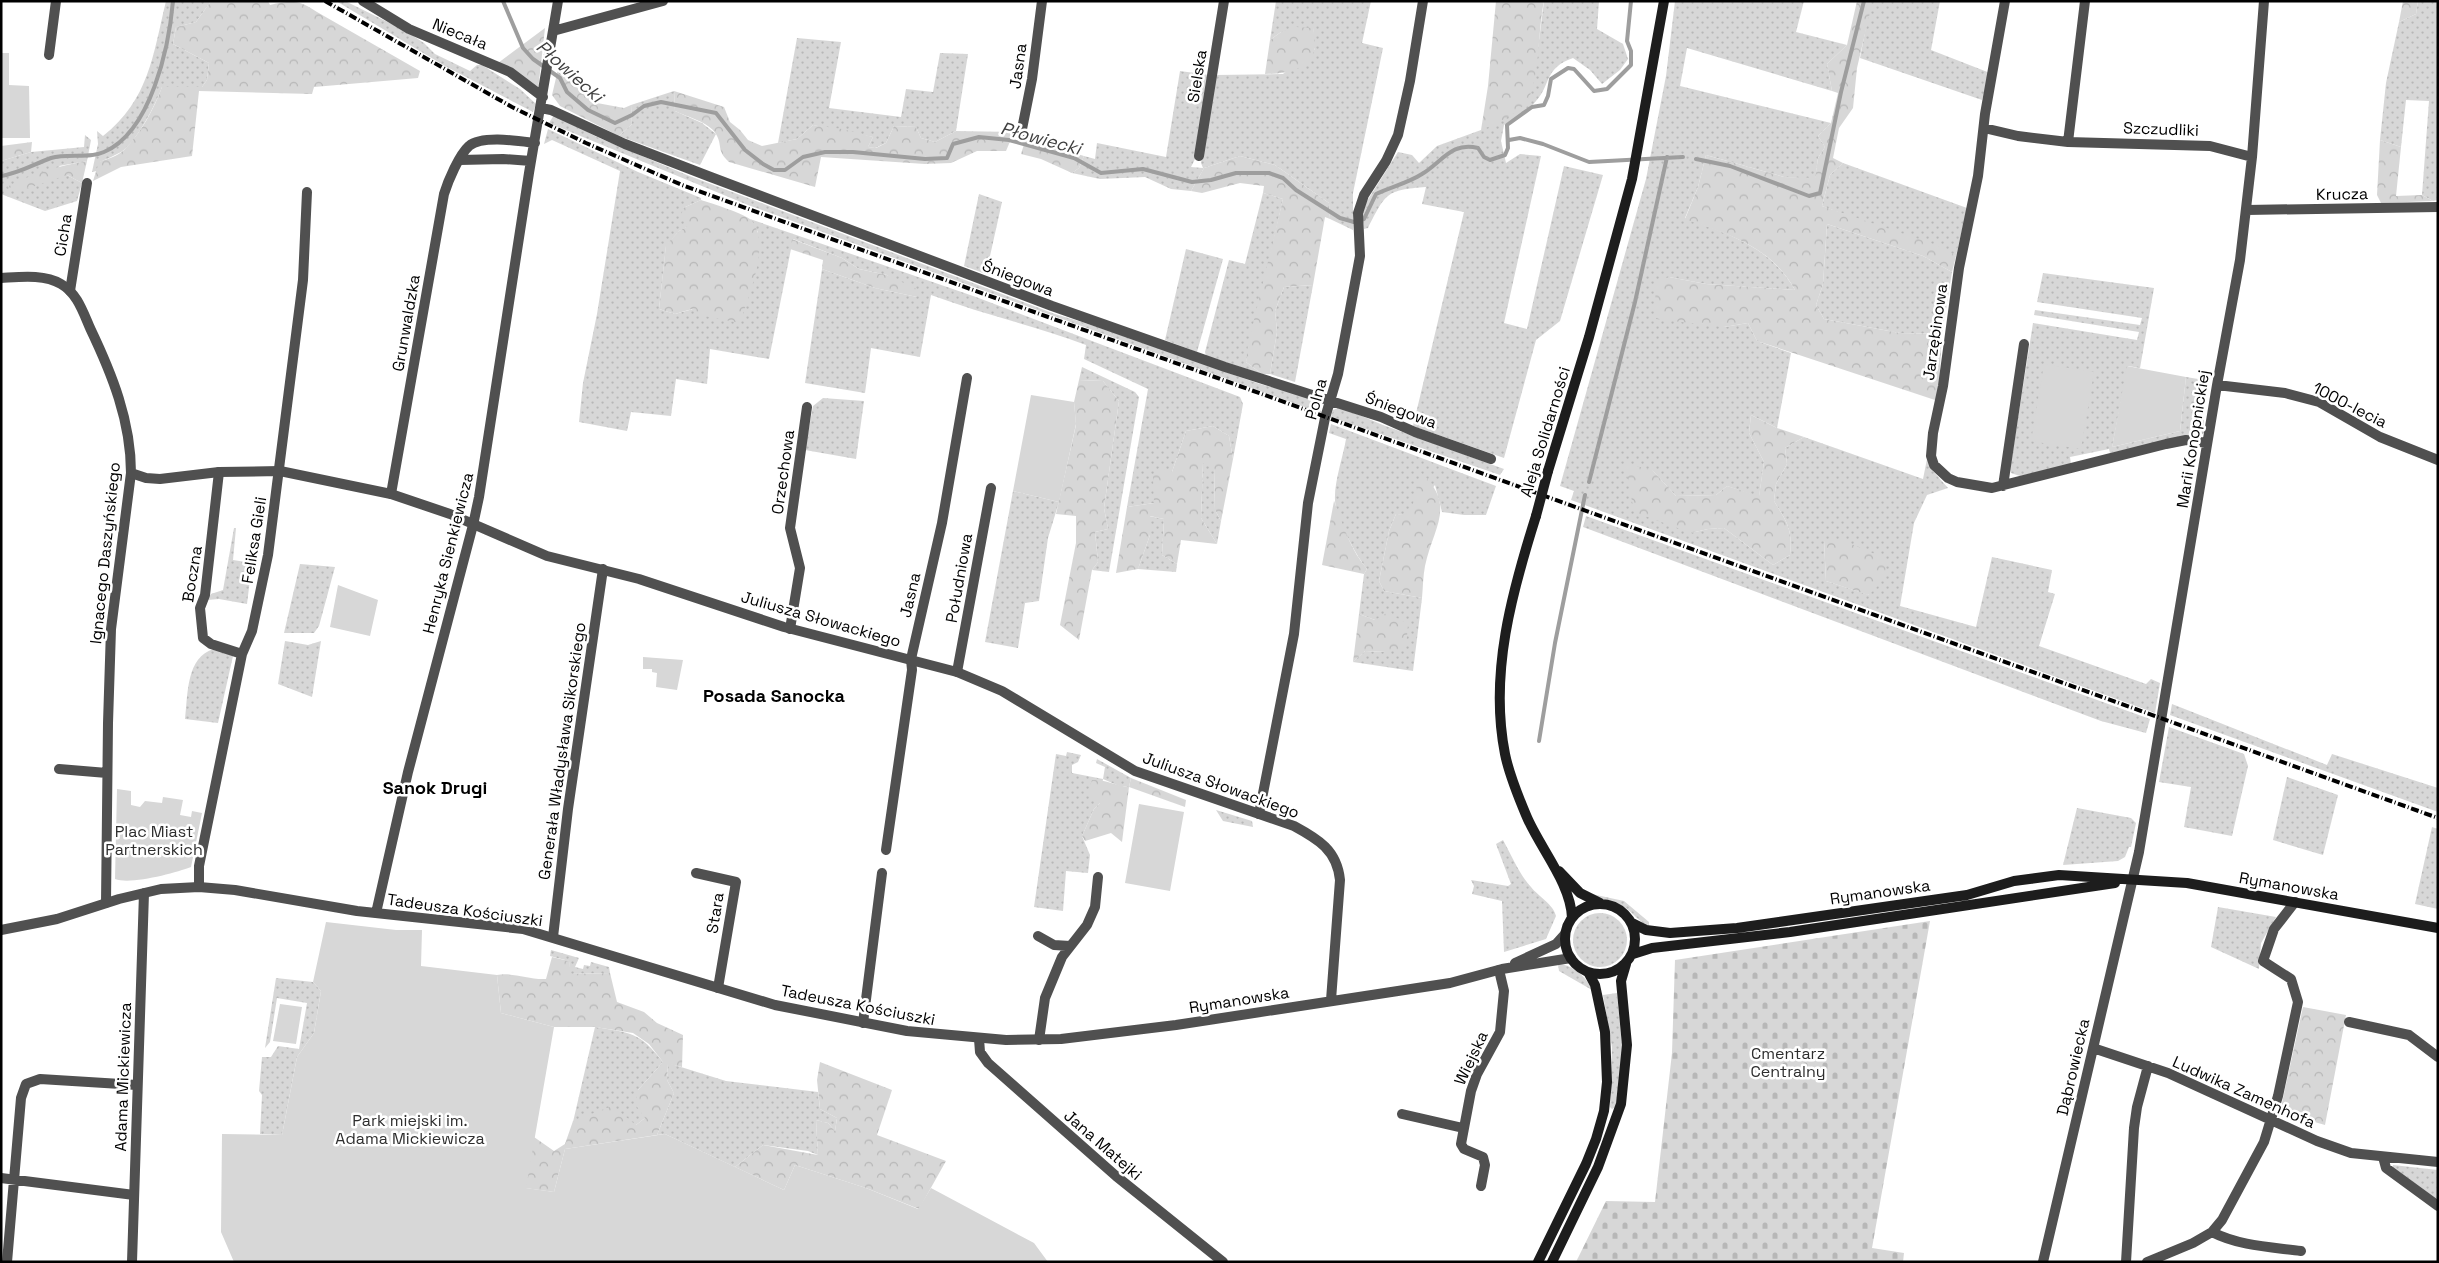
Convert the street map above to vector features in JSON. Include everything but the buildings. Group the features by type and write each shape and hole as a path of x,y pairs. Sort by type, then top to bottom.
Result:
{"main road":[{"name":"Aleja Solidarności","path":"1572,918 1569,900 1554,866 1526,814 1506,756 1500,703 1501,666 1515,588 1589,337 1632,179 1664,1"},
{"name":"Aleja Solidarności","path":"1554,866 1580,893 1603,904"},
{"name":"Rymanowska","path":"1632,923 1641,929 1652,931 1713,931 1966,895 2014,881 2050,876 2187,883 2438,928"},
{"name":"Rymanowska","path":"1633,954 1652,948 1790,932 2133,880"},
{"path":"1538,1262 1586,1164 1604,1111 1607,1082 1605,1032 1596,985 1588,972 1571,958 1565,943 1565,934 1572,918 1586,907 1603,904 1620,910 1632,923 1635,934 1633,954 1626,964 1621,981 1627,1045 1622,1104 1598,1167 1552,1262"},
{"path":"1588,972 1608,974 1626,964"}],"street":[{"path":"49,55 56,1"},
{"name":"Niecała","path":"363,1 409,29 510,72 544,92"},
{"name":"Henryka Sienkiewicza","path":"376,913 411,763 481,489 531,161 558,1"},
{"path":"553,31 663,1"},
{"name":"Jasna","path":"1021,134 1032,79 1042,1"},
{"name":"Sielska","path":"1199,156 1224,1"},
{"name":"Polna","path":"1259,814 1294,634 1308,503 1360,256 1358,213 1364,195 1386,161 1398,135 1410,81 1423,1"},
{"name":"Jarzębinowa","path":"2005,1 1976,185 1959,268 1932,456 1934,466 1948,478 1973,486 2004,486 2166,444 2186,440 2207,443"},
{"path":"2068,142 2085,1"},
{"name":"Marii Konopnickiej","path":"2133,880 2247,210 2264,1"},
{"name":"Śniegowa","path":"541,108 551,110 625,144 1052,306 1225,367 1330,400 1491,459"},
{"name":"Szczudliki","path":"1984,128 2018,136 2068,142 2210,146 2252,157"},
{"name":"Grunwaldzka","path":"391,494 444,194 452,171 469,146 485,140 534,143"},
{"path":"460,160 503,158 531,161"},
{"name":"Cicha","path":"70,291 87,183"},
{"name":"Feliksa Gieli","path":"199,887 199,866 242,654 251,636 260,602 280,471 303,280 307,192"},
{"name":"Krucza","path":"2247,210 2438,207"},
{"path":"1,278 43,278 61,284 70,291"},
{"name":"Ignacego Daszyńskiego","path":"70,291 79,303 111,372 123,412 131,473 111,629 106,903"},
{"path":"2004,486 2024,344"},
{"name":"Jasna","path":"886,850 912,670 911,659 942,523 967,378"},
{"name":"1000-lecia","path":"2217,384 2285,393 2319,402 2380,437 2438,460"},
{"name":"Orzechowa","path":"790,629 800,568 790,528 807,407"},
{"name":"Juliusza Słowackiego","path":"131,473 146,478 160,478 219,472 280,471 391,494 473,524 548,556 639,579 790,629 957,672 1002,691 1135,771 1170,785 1259,814 1313,836 1331,851 1336,861 1341,885 1331,1000"},
{"name":"Boczna","path":"219,472 207,577 200,608 203,638 211,644 242,654"},
{"name":"Południowa","path":"957,672 991,488"},
{"name":"Generała Władysława Sikorskiego","path":"553,937 558,887 603,569"},
{"path":"59,769 107,772"},
{"name":"Stara","path":"696,873 736,882 718,988"},
{"path":"863,1023 882,873"},
{"path":"1039,1040 1045,998 1062,957 1088,925 1095,907 1098,877"},
{"name":"Dąbrowiecka","path":"2043,1262 2133,880"},
{"name":"Tadeusza Kościuszki","path":"1,930 58,919 106,903 161,889 199,887 235,890 376,913 496,926 553,937 775,1005 907,1031 978,1039"},
{"name":"Adama Mickiewicza","path":"132,1262 144,893"},
{"path":"2147,1262 2193,1243 2212,1232 2222,1220 2250,1170 2272,1121 2298,1002 2295,986 2291,979 2263,961 2274,929 2295,902"},
{"name":"Rymanowska","path":"1500,970 1550,948 1565,934"},
{"path":"1038,936 1054,946 1070,946"},
{"name":"Rymanowska","path":"978,1039 1039,1040 1110,1035 1450,983 1500,970 1571,958"},
{"name":"Wiejska","path":"1481,1186 1485,1165 1483,1157 1464,1149 1461,1144 1463,1128 1477,1074 1500,1032 1504,991 1500,970"},
{"path":"2349,1022 2409,1034 2438,1057"},
{"name":"Jana Matejki","path":"978,1039 980,1052 988,1063 1116,1176 1223,1262"},
{"name":"Ludwika Zamenhofa","path":"2093,1048 2148,1066 2232,1101 2272,1121 2351,1153 2438,1162"},
{"path":"2126,1262 2134,1128 2137,1107 2148,1066"},
{"path":"7,1262 21,1098 26,1084 40,1079 137,1085"},
{"path":"1402,1114 1463,1128"},
{"path":"2383,1157 2386,1168 2438,1206"},
{"path":"1,1178 134,1195"},
{"path":"2212,1232 2225,1239 2247,1244 2300,1251"}],"green space":[{"path":"166,1 211,1 196,22 176,27 173,44 209,63 207,80 202,87 162,87 150,113 133,140 121,152 100,162 97,171 92,172 98,144 97,131 103,136 118,122 140,92 152,58"},
{"path":"211,1 268,1 270,5 284,2 300,3 420,71 418,78 314,87 312,94 199,91 192,156 121,167 93,181 99,162 122,152 136,136 151,112 162,87 202,87 207,80 209,63 173,44 176,27 196,22"},
{"path":"336,1 345,1 404,30 424,43 435,54 470,71 477,65 482,65 520,89 536,104 533,112 445,66"},
{"path":"1276,1 1371,1 1362,43 1383,48 1353,193 1353,230 1330,219 1329,203 1275,165 1240,156 1204,168 1191,191 1171,189 1145,177 1100,179 1072,173 1079,168 1084,156 1095,159 1097,143 1166,157 1180,71 1209,75 1195,159 1191,167 1203,168 1201,163 1216,75 1283,74 1315,49 1313,28 1281,32 1270,40"},
{"path":"1496,1 1544,1 1537,64 1533,88 1525,103 1514,113 1481,130 1488,86"},
{"path":"1544,1 1599,1 1597,29 1623,44 1628,59 1620,70 1602,84 1590,70 1573,58 1564,62 1549,77 1541,95 1533,105 1504,125 1501,141 1506,163 1520,154 1541,156 1504,323 1527,329 1564,166 1603,175 1560,321 1536,340 1504,458 1413,426 1464,212 1422,204 1426,187 1403,190 1389,196 1379,207 1368,228 1364,229 1362,209 1398,152 1412,155 1419,163 1437,146 1481,130 1536,65"},
{"path":"1675,1 1804,1 1796,32 1847,45 1827,64 1832,91 1687,48 1680,86 1831,123 1818,136 1825,147 1818,158 1815,179 1784,177 1706,155 1698,187 1685,218 1718,230 1761,252 1785,275 1795,290 1706,284 1669,277 1724,327 1748,323 1757,341 1791,353 1777,428 1751,415 1749,433 1764,462 1759,497 1727,486 1716,495 1676,496 1652,470 1691,533 1724,528 1773,565 1790,555 1790,532 1774,501 1776,484 1787,464 1785,448 1804,437 1923,479 1927,459 1932,470 1948,488 1927,495 1914,523 1900,606 1976,627 1992,557 2052,570 2048,592 2055,594 2039,646 2146,684 2151,679 2160,683 2155,713 1571,500 1574,491 1560,486 1646,179 1666,76","holes":["1824,540 1869,595 1826,581"]},
{"path":"1857,1 1871,1 1871,8 1857,68 1853,108 1839,128 1833,158 1843,163 1830,175 1822,206 1936,245 1956,256 1952,272 1923,256 1827,224 1823,284 1816,305 1824,319 1900,333 1942,334 1938,401 1757,341 1748,323 1724,327 1656,319 1655,283 1669,277 1706,284 1795,290 1785,275 1761,252 1733,237 1685,219 1698,187 1706,155 1784,177 1815,178 1818,158 1825,147 1818,136 1831,123 1838,93 1832,91 1827,64 1847,45"},
{"path":"1871,1 1940,1 1931,50 1990,73 1982,100 1860,58"},
{"path":"2403,1 2418,1 2416,14 2399,22"},
{"path":"2418,1 2438,1 2438,200 2433,201 2422,195 2429,101 2406,100 2401,147 2380,140 2386,83 2399,22 2416,14"},
{"path":"1296,27 1313,28 1315,48 1312,56 1295,70 1265,74 1270,40 1281,32"},
{"path":"545,28 538,90 498,63"},
{"path":"797,38 841,42 829,108 901,117 906,89 933,92 940,53 968,54 956,131 935,142 921,138 916,127 894,126 886,143 875,148 868,147 873,137 813,125 797,139 778,143"},
{"path":"1,53 9,53 9,85 29,86 30,138 1,138"},
{"path":"560,61 571,72 577,87 597,103 624,108 631,105 632,124 619,136 560,106 552,95"},
{"path":"674,91 675,111 702,123 716,134 700,165 619,136 632,124 631,105"},
{"path":"674,91 724,107 730,122 748,140 762,146 797,139 813,125 842,129 873,137 868,147 876,148 886,143 894,126 916,127 921,138 935,142 956,131 1014,132 1006,151 977,151 951,163 925,164 821,157 815,187 729,162 722,154 718,138 713,130 703,123 675,111"},
{"path":"554,115 597,137 687,175 1055,314 1257,383 1307,398 1321,407 1321,413 748,205 549,123"},
{"path":"548,129 638,172 701,198 701,200 683,208 689,226 679,231 666,246 659,309 675,314 693,309 701,315 758,232 750,219 976,297 1240,397 1243,404 1233,459 1229,436 1213,426 1186,431 1172,472 1154,503 1127,507 1148,389 1084,359 1086,345 931,295 920,357 871,348 865,393 805,383 822,269 875,288 917,297 887,275 859,269 842,258 793,239 769,359 710,349 707,384 676,379 671,416 631,412 627,431 579,422 583,383 597,314 620,171 552,140 544,144"},
{"path":"85,135 91,140 87,161 59,166 67,175 82,183 77,201 45,211 1,194 1,161 31,152 84,147"},
{"path":"1026,138 1084,156 1079,168 1072,173 1041,159 1021,154"},
{"path":"2380,140 2401,147 2396,196 2422,195 2433,201 2381,203 2377,195"},
{"path":"32,142 31,152 1,161 1,146"},
{"path":"1240,156 1275,165 1329,203 1330,219 1325,217 1313,285 1284,287 1275,311 1277,332 1270,374 1262,374 1246,362 1248,345 1283,199 1263,193 1264,186 1240,183 1202,193 1191,191 1204,168"},
{"path":"87,161 82,183 67,175 20,191 7,187 46,171"},
{"path":"1843,163 1967,208 1956,256 1822,206 1830,175"},
{"path":"1263,193 1283,199 1246,362 1262,374 1206,356 1205,352 1229,260 1245,264"},
{"path":"979,194 1002,202 986,274 964,266"},
{"path":"701,200 748,218 757,230 759,255 753,285 740,323 700,315 692,309 675,314 659,309 666,245 679,231 688,226 681,217 683,208"},
{"path":"1827,224 1923,256 1952,272 1942,334 1900,333 1824,319 1816,305 1823,284"},
{"path":"792,239 842,258 859,269 887,275 919,290 917,297 875,288 822,269 823,260 790,249"},
{"path":"1186,249 1223,259 1197,352 1165,340"},
{"path":"2043,273 2154,288 2140,368 2128,366 2112,447 2180,431 2186,377 2210,381 2204,394 2201,412 2204,416 2204,433 2200,436 2189,436 2110,453 2109,449 2070,457 2071,464 2020,476 2011,473 2010,469 2033,323 2137,340 2139,332 2034,315 2035,310 2140,325 2142,318 2037,302"},
{"path":"1313,285 1295,382 1270,374 1277,332 1275,311 1284,287"},
{"path":"2044,364 2094,372 2081,449 2031,441"},
{"path":"2127,366 2186,377 2180,431 2112,447"},
{"path":"1082,367 1135,392 1139,397 1109,572 1092,570 1098,562 1095,532 1108,529 1104,508 1119,401 1103,381 1079,380"},
{"path":"1079,380 1103,381 1119,401 1104,508 1108,529 1095,532 1098,562 1092,570 1079,640 1060,625 1076,543 1076,516 1056,514 1076,425 1074,402"},
{"path":"1031,395 1074,402 1076,424 1059,502 1013,491"},
{"path":"823,398 864,401 856,459 805,450 813,406"},
{"path":"1340,407 1383,425 1504,469 1500,475 1331,417 1333,410"},
{"path":"1751,415 1777,428 1804,437 1785,448 1787,464 1776,484 1774,501 1790,532 1790,555 1773,565 1724,528 1691,533 1634,512 1625,463 1652,470 1676,496 1716,495 1727,486 1759,496 1764,462 1749,433"},
{"path":"1331,424 1496,486 1486,515 1442,512 1435,485 1410,516 1396,514 1389,531 1379,581 1384,591 1422,598 1413,671 1353,662 1365,651 1385,652 1375,620 1359,614 1364,574 1367,569 1357,555 1338,516 1335,500 1336,485 1346,439 1329,433"},
{"path":"1213,426 1229,436 1233,459 1221,521 1215,510 1214,467 1203,463 1201,518 1217,544 1181,540 1177,564 1162,555 1164,519 1150,516 1150,535 1138,569 1116,573 1127,507 1154,503 1153,476 1159,468 1172,472 1186,431"},
{"path":"1203,462 1214,466 1215,510 1221,521 1217,544 1201,518"},
{"path":"1421,473 1432,485 1438,496 1440,506 1440,517 1425,566 1422,598 1384,591 1379,581 1389,531 1396,514 1410,515"},
{"path":"1013,491 1059,502 1048,538 1039,601 1025,603 1018,648 985,642"},
{"path":"1334,501 1351,545 1367,569 1364,574 1322,565"},
{"path":"1149,516 1164,519 1162,555 1177,564 1176,572 1138,569 1150,535"},
{"path":"1586,516 2150,719 2146,733 2101,721 1583,527"},
{"path":"234,528 236,528 233,560 252,563 247,604 219,599 207,600 211,594 223,590"},
{"path":"1824,540 1842,540 1884,558 1886,564 1885,574 1876,588 1868,595 1826,581"},
{"path":"300,564 335,567 319,626 314,633 284,633"},
{"path":"338,585 378,600 370,636 330,627"},
{"path":"1390,611 1395,617 1408,624 1406,648 1385,652 1365,651 1353,662 1359,614 1375,620"},
{"path":"285,641 308,645 321,641 312,697 278,684"},
{"path":"214,649 233,656 218,723 185,719 188,688 193,668 205,653"},
{"path":"643,657 683,660 677,690 656,687 657,673 652,672 652,669 643,669"},
{"path":"2172,704 2327,765 2332,754 2438,788 2438,812 2170,715"},
{"path":"2169,727 2244,754 2248,766 2232,836 2184,827 2191,787 2159,782"},
{"path":"1067,752 1081,755 1078,762 1072,765 1072,773 1103,779 1100,803 1094,809 1082,836 1090,855 1088,873 1066,871 1063,911 1034,907 1056,754 1066,756"},
{"path":"1097,759 1131,778 1129,787 1119,786 1103,779 1105,767 1096,763"},
{"path":"2287,777 2338,795 2323,855 2273,840"},
{"path":"1131,778 1186,800 1185,807 1129,787"},
{"path":"1092,780 1129,787 1122,842 1111,833 1085,841 1082,836 1094,809 1100,803 1088,791"},
{"name":"Plac Miast Partnerskich","path":"117,789 131,791 131,805 140,807 145,801 162,803 163,797 183,800 180,815 191,817 192,811 202,813 191,867 164,875 131,881 115,879"},
{"path":"1139,804 1184,812 1170,891 1125,883"},
{"path":"2077,808 2131,818 2136,823 2131,847 2129,847 2125,857 2118,861 2063,865"},
{"path":"1216,810 1252,821 1253,827 1223,821"},
{"path":"2432,827 2438,829 2438,909 2415,904"},
{"path":"1503,840 1527,882 1552,908 1556,916 1546,939 1504,952 1502,901 1472,894 1474,886 1471,880 1508,886 1511,884 1496,844"},
{"path":"1587,893 1624,901 1649,922 1649,927 1621,905 1596,898"},
{"path":"2218,907 2276,917 2261,943 2259,969 2211,947"},
{"path":"1595,913 1605,913 1615,917 1623,925 1627,940 1623,955 1615,963 1605,967 1595,967 1585,963 1577,955 1573,945 1573,935 1577,925 1585,917"},
{"name":"Cmentarz Centralny","path":"1930,921 1872,1248 1904,1253 1903,1262 1576,1262 1606,1201 1655,1202 1672,1053 1675,960"},
{"name":"Park miejski im. Adama Mickiewicza","path":"326,922 396,930 422,930 421,966 497,975 501,1013 554,1027 526,1188 554,1192 565,1149 665,1134 784,1190 795,1165 866,1188 918,1209 931,1188 1034,1243 1048,1262 234,1262 221,1232 222,1134 282,1135 297,1057 314,1033 321,991 313,982"},
{"path":"551,950 579,958 575,967 583,969 584,965 590,966 591,962 609,967 610,973 570,974 569,961 550,956"},
{"path":"552,957 569,961 571,974 610,973 617,1002 644,1012 657,1023 683,1035 682,1067 668,1064 667,1080 674,1093 657,1135 565,1149 554,1192 525,1188 534,1137 554,1151 565,1144 573,1121 612,1106 636,1125 645,1118 635,1104 638,1090 663,1062 649,1044 633,1033 595,1027 554,1027 501,1013 497,975 509,974 546,979"},
{"path":"1558,964 1578,972 1592,990 1559,971"},
{"path":"276,978 313,982 321,991 314,1033 297,1057 282,1135 260,1134 262,1095 259,1091 262,1057 271,1057 278,1046 299,1049 307,1003 277,998 270,1042 265,1048"},
{"path":"1617,993 1623,1056 1616,1107 1612,1109 1610,1107 1612,1047 1603,995"},
{"path":"280,1004 302,1007 296,1044 273,1041"},
{"path":"2303,1007 2346,1015 2325,1125 2280,1112"},
{"path":"595,1027 626,1033 641,1039 663,1062 638,1090 645,1118 636,1125 573,1122"},
{"path":"820,1062 892,1090 877,1135 946,1161 919,1209 866,1188 795,1165 784,1190 735,1167 763,1145 818,1155 816,1120 828,1123 835,1131 837,1118 820,1109 817,1080"},
{"path":"668,1063 726,1081 818,1092 820,1109 837,1118 835,1131 828,1123 816,1120 818,1155 808,1151 763,1145 735,1167 665,1134 657,1135 674,1093 667,1080"},
{"path":"2393,1165 2438,1170 2438,1200 2393,1167"}],"waterway":[{"name":"Płowiecki","path":"1,176 21,171 51,158 98,154 120,142 134,126 155,86 167,41 173,1"},
{"name":"Płowiecki","path":"503,1 523,48 533,59 560,78 567,92 588,110 615,123 632,115 644,106 661,102 716,113 745,150 774,170 785,170 803,157 825,152 853,152 925,159 947,158 953,144 979,137 1009,140 1074,158 1101,173 1143,169 1192,182 1211,180 1236,173 1269,173 1283,178 1296,190 1340,218 1354,222 1364,219 1376,194 1417,177 1454,150 1461,147 1478,148 1484,157 1490,160 1505,155 1508,148 1507,125 1532,107 1544,105 1548,96 1551,79 1568,68 1574,69 1594,91 1607,89 1631,65 1631,51 1627,41 1631,1"},
{"path":"1696,159 1730,166 1809,196 1820,193 1841,92 1864,1"},
{"path":"1509,140 1520,138 1543,144 1589,162 1683,157"},
{"path":"1589,482 1635,302 1667,157"},
{"path":"1539,741 1555,643 1585,495"}],"railway":[{"path":"325,1 512,107 586,143 682,185 2438,818"}],"district":[{"name":"Posada Sanocka","path":"774,695"},
{"name":"Sanok Drugi","path":"435,787"}]}
